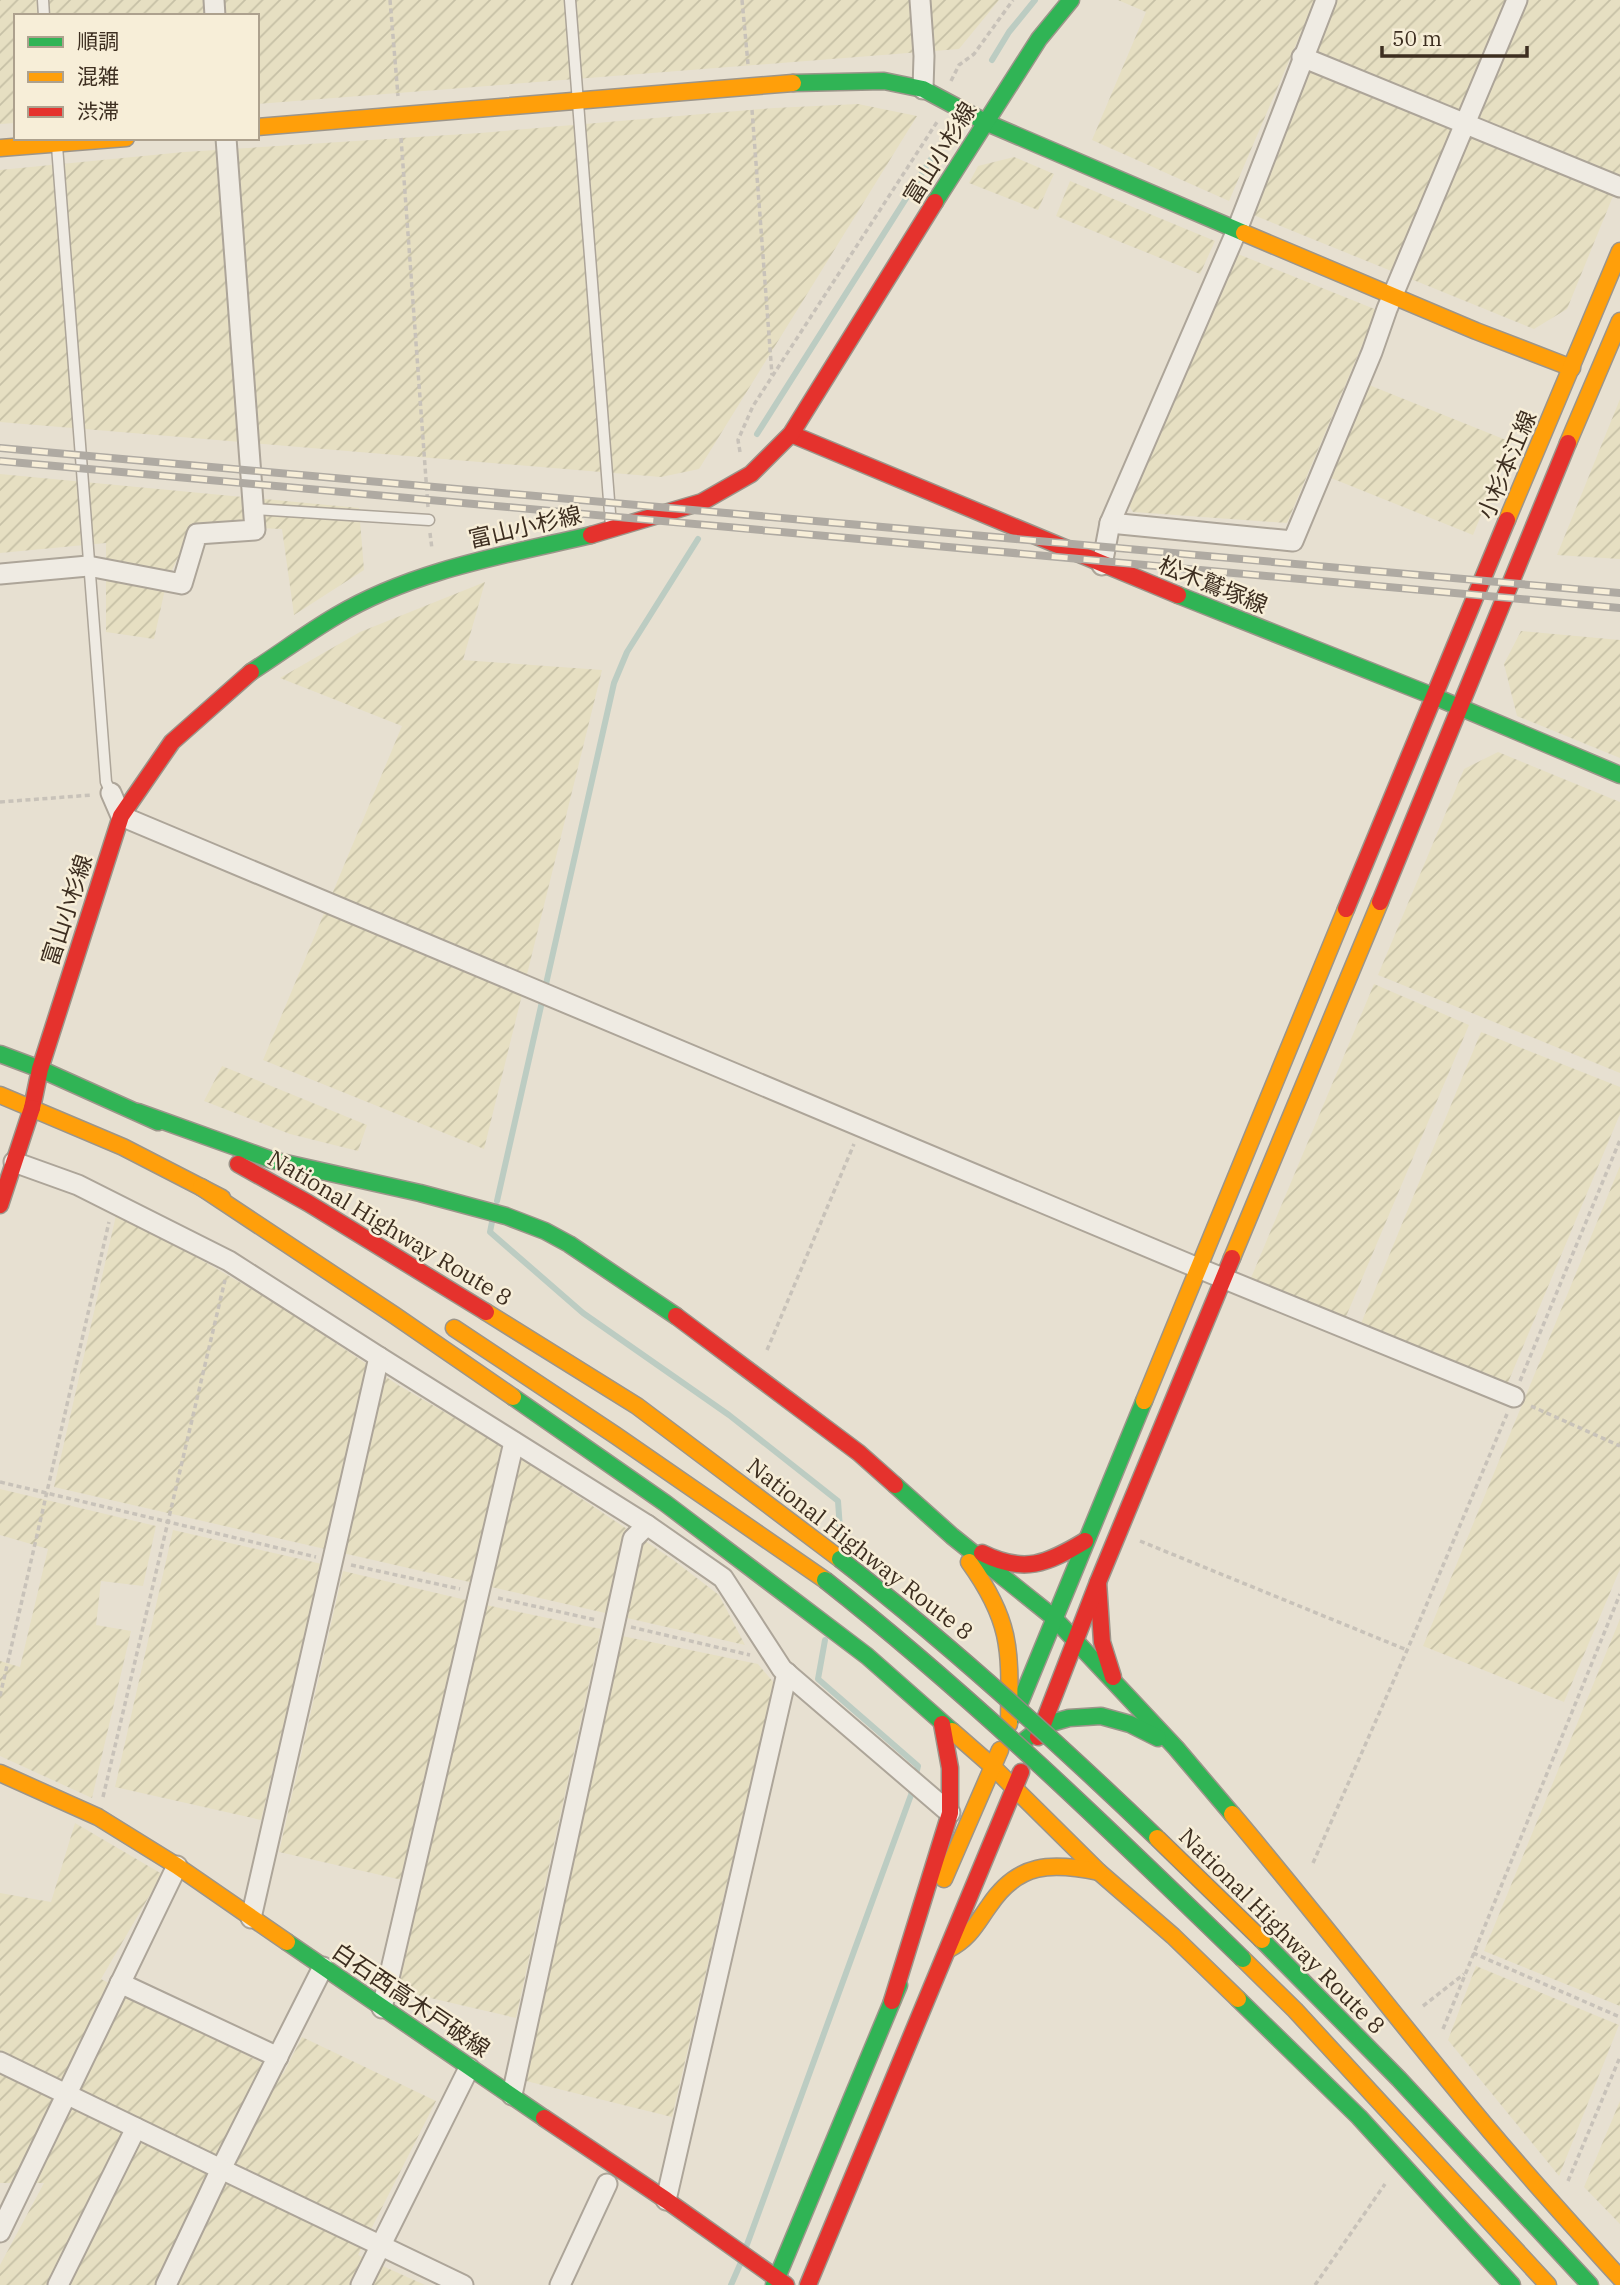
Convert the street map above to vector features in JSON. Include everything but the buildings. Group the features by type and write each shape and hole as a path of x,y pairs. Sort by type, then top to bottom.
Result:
{"main road":[{"name":"富山小杉線","path":"32,1108 40,1069 121,816 172,742 250,673 337,615 394,587 465,564 611,530 702,502 744,478 791,434 985,122 1039,39 1071,0"},
{"path":"259,127 823,81 884,81 923,89 985,122 1476,331 1572,368"},
{"path":"0,148 80,140"},
{"name":"小杉本江線","path":"892,2001 1009,1728 1433,696 1620,251"},
{"name":"小杉本江線","path":"808,2285 1014,1789 1044,1725 1098,1581 1620,321"},
{"name":"松木鷲塚線","path":"791,434 1102,565 1433,696 1620,775"},
{"name":"National Highway Route 8","path":"0,1054 138,1112 308,1203 637,1406 903,1606 1071,1755 1262,1940 1399,2079 1590,2285"},
{"path":"0,1094 123,1147 331,1254"},
{"path":"0,1205 7,1174 32,1108"},
{"path":"138,1112 272,1160 420,1193 506,1216 545,1231 569,1244 682,1320 859,1453 951,1536 1053,1617 1176,1748 1309,1905 1428,2056 1549,2200 1620,2278"},
{"path":"201,1187 394,1315 665,1503 867,1656 992,1766 1099,1872 1173,1936 1359,2117 1512,2285"},
{"name":"National Highway Route 8","path":"446,1323 615,1435 825,1580 887,1627 1053,1774 1295,2010 1548,2285"},
{"path":"951,1536 1001,1564 1026,1566 1055,1559 1085,1541"},
{"path":"951,1536 991,1594 1004,1624 1009,1669 1009,1728"},
{"path":"1098,1581 1099,1632 1104,1658 1118,1686"},
{"path":"992,1766 1044,1725 1069,1718 1101,1716 1130,1724 1176,1748"},
{"path":"779,2283 892,2001 950,1813 952,1769 942,1724"},
{"name":"白石西高木戸破線","path":"0,1773 99,1818 177,1866 469,2068 666,2200 779,2283"},
{"path":"949,1949 969,1937 991,1901 1012,1879 1038,1866 1068,1865 1099,1872"}],"street":[{"path":"920,0 924,56 923,89"},
{"path":"1102,565 1110,523 1237,230 1326,0"},
{"path":"1110,523 1293,541 1517,0"},
{"path":"1302,57 1620,187"},
{"path":"0,574 88,566 182,584 197,534 255,530 226,140"},
{"path":"111,793 121,816 1198,1268 1514,1397"},
{"path":"7,1174 78,1185 229,1261 647,1525 723,1578 781,1667 950,1813"},
{"path":"251,1918 379,1357"},
{"path":"382,2008 514,1442"},
{"path":"512,2095 633,1539 647,1525"},
{"path":"666,2200 781,1667"},
{"path":"0,2232 177,1866"},
{"path":"166,2285 323,1967"},
{"path":"120,1983 278,2057"},
{"path":"0,2062 463,2285"},
{"path":"361,2285 469,2068"},
{"path":"58,2285 136,2128"},
{"path":"560,2285 607,2184"}],"lane":[{"path":"570,0 611,530"},
{"path":"57,141 88,566 106,782 111,793"},
{"path":"253,509 429,520"}],"path":[{"path":"390,0 433,575"},
{"path":"743,0 773,375"},
{"path":"744,478 738,440 753,405 946,101 959,65 974,54 1013,0"},
{"path":"0,802 111,793"},
{"path":"756,1374 852,1150 858,1125"},
{"path":"1313,1863 1407,1650 1620,1140"},
{"path":"0,1696 113,1203"},
{"path":"99,1818 229,1261"},
{"path":"1550,1414 1620,1446"},
{"path":"0,1482 332,1561 614,1624 781,1667"},
{"path":"1118,1533 1407,1650"},
{"path":"1428,2056 1436,2046 1620,1594"},
{"path":"1473,1953 1620,2017"},
{"path":"1568,2182 1620,2057"},
{"path":"1315,2285 1387,2182 1405,2167"}],"shaded area":[{"path":"0,0 999,0 959,49 259,104 259,14 14,14 14,123 0,124"},
{"path":"1118,0 1315,0 1229,201 1092,140 1146,12"},
{"path":"1337,0 1620,0 1620,179 1567,309 1534,329 1251,214"},
{"path":"858,104 917,116 699,469 661,477 0,422 0,170 184,152"},
{"path":"1014,157 1054,174 1038,210 969,183 978,166"},
{"path":"1070,181 1215,241 1200,274 1056,216"},
{"path":"1233,252 1377,310 1287,523 1133,512 1127,502"},
{"path":"1369,385 1511,442 1473,535 1331,478"},
{"path":"1620,399 1620,559 1557,555"},
{"path":"0,474 359,508 364,570 294,615 282,529 194,525 167,580 154,639 106,632 106,543 0,553"},
{"path":"485,582 463,660 602,670 484,1149 263,1060 402,726 280,678 360,632"},
{"path":"1521,631 1620,640 1620,758 1517,716 1504,664"},
{"path":"1498,752 1620,802 1620,1073 1378,975 1464,769"},
{"path":"1374,984 1469,1025 1345,1319 1251,1278"},
{"path":"1481,1032 1620,1087 1620,1114 1507,1385 1360,1326"},
{"path":"222,1066 367,1125 358,1151 290,1134 204,1101"},
{"path":"1620,1166 1620,1569 1564,1702 1423,1646"},
{"path":"117,1211 279,1305 398,1385 501,1445 672,1559 719,1595 745,1645 54,1487"},
{"path":"0,1489 156,1526 143,1586 101,1581 96,1625 131,1631 92,1798 0,1756 0,1661 20,1667 48,1549 0,1535"},
{"path":"173,1530 322,1564 261,1820 115,1787"},
{"path":"343,1571 466,1600 401,1879 279,1852"},
{"path":"481,1604 601,1629 516,2018 396,1990"},
{"path":"1620,1619 1620,2006 1484,1951"},
{"path":"622,1636 758,1664 774,1683 672,2117 526,2081"},
{"path":"75,1823 162,1874 101,1979 283,2074 302,2037 436,2101 358,2255 425,2285 0,2285 0,2265 44,2183 0,2183 0,1893 51,1902"},
{"path":"1476,1966 1619,2025 1559,2176 1448,2040"},
{"path":"1620,2101 1620,2224 1584,2187"}],"waterway":[{"path":"992,60 1009,32 1035,0"},
{"path":"757,434 938,148"},
{"path":"497,1201 614,683 627,652 698,539"},
{"path":"492,1222 490,1232 583,1313 729,1415 838,1501 841,1543"},
{"path":"745,2250 911,1795 918,1766 818,1679 825,1640"},
{"path":"731,2285 742,2260"}],"railway":[{"path":"0,448 1620,593"},
{"path":"0,461 1620,608"}],"traffic: fast":[{"path":"935,202 1039,39 1071,0"},
{"path":"793,83 884,81 923,89 985,122 1244,233"},
{"path":"251,672 336,616 396,587 493,557 591,535"},
{"path":"1178,595 1433,696 1620,775"},
{"path":"0,1054 158,1122"},
{"path":"138,1112 272,1160 420,1193 506,1216 545,1231 569,1244 676,1316"},
{"path":"513,1397 665,1503 867,1656 952,1731"},
{"path":"1015,1715 1144,1401"},
{"path":"895,1485 952,1536 1053,1617 1176,1748 1232,1814"},
{"path":"840,1559 1002,1694 1157,1838"},
{"path":"825,1580 987,1717 1243,1959"},
{"path":"1020,1744 1044,1725 1069,1718 1101,1716 1130,1724 1158,1738"},
{"path":"1262,1940 1399,2079 1590,2285"},
{"path":"287,1942 544,2118"},
{"path":"774,2285 899,1985"},
{"path":"1238,1999 1359,2117 1512,2285"}],"traffic: slow":[{"path":"259,127 793,83"},
{"path":"0,148 101,140"},
{"path":"1244,233 1476,331 1572,368"},
{"path":"1507,520 1620,251"},
{"path":"1568,443 1620,321"},
{"path":"1232,1258 1380,902"},
{"path":"1144,1401 1346,909"},
{"path":"0,1095 123,1147 222,1198"},
{"path":"201,1187 513,1397"},
{"path":"486,1312 637,1406 840,1559"},
{"path":"454,1328 825,1580"},
{"path":"969,1562 994,1603 1006,1639 1009,1724"},
{"path":"952,1731 992,1766 1099,1872 1173,1936 1238,1999"},
{"path":"944,1879 1000,1750"},
{"path":"0,1773 98,1817 177,1866 287,1942"},
{"path":"1232,1814 1473,2111 1620,2278"},
{"path":"1157,1838 1262,1940"},
{"path":"949,1949 976,1925 1000,1891 1024,1873 1051,1867 1099,1872"},
{"path":"1243,1959 1295,2010 1548,2285"}],"traffic: jam":[{"path":"591,535 702,502 751,474 791,434 935,202"},
{"path":"791,434 1178,595"},
{"path":"1380,902 1568,443"},
{"path":"1346,909 1507,520"},
{"path":"32,1108 40,1069 121,816 172,742 251,672"},
{"path":"0,1205 32,1108"},
{"path":"238,1164 308,1203 486,1312"},
{"path":"1038,1737 1098,1582 1232,1258"},
{"path":"676,1316 859,1453 895,1485"},
{"path":"982,1553 1010,1563 1035,1564 1059,1556 1085,1541"},
{"path":"1098,1582 1102,1642 1113,1677"},
{"path":"892,2001 950,1813 950,1768 942,1724"},
{"path":"808,2285 1021,1772"},
{"path":"544,2118 786,2285"}]}
